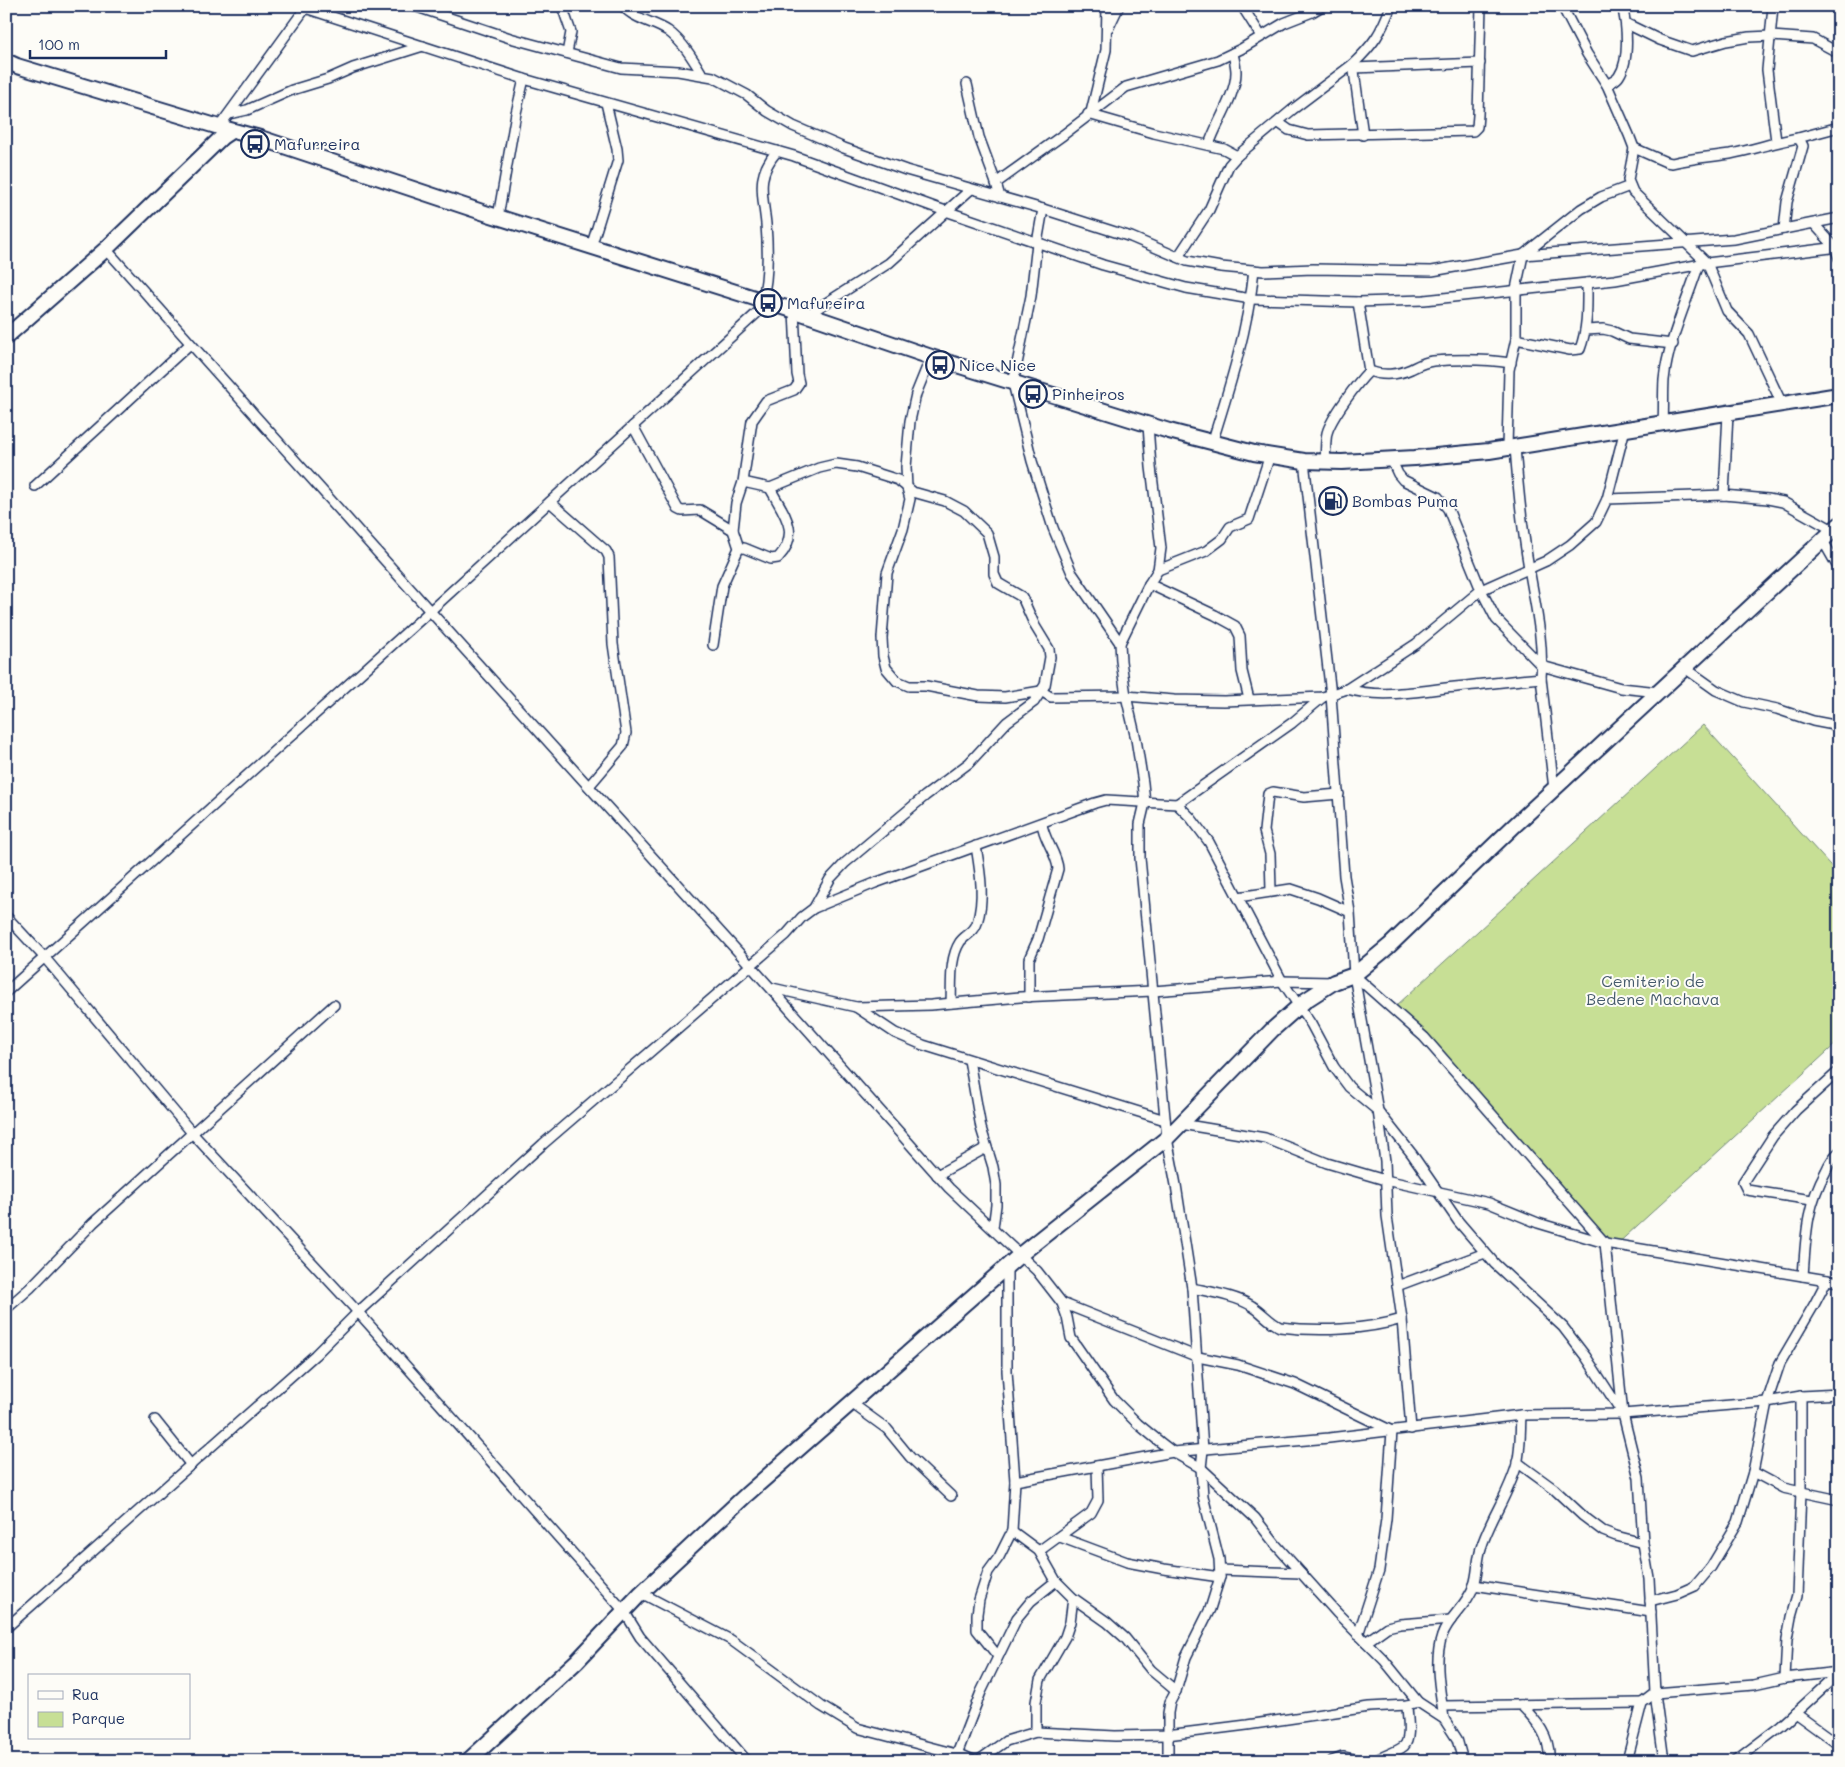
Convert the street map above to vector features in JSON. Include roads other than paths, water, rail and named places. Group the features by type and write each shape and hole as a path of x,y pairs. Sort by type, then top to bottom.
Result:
{"main road":[{"path":"6,61 17,66 260,138 1013,383 1212,443 1270,455 1304,461 1391,459 1511,447 1839,395"},
{"path":"6,336 106,249 222,137 225,129"},
{"path":"468,1761 577,1661 641,1593 746,1495 850,1402 1020,1254 1167,1138 1272,1030 1300,1006 1334,982 1354,975 1389,946 1554,789 1831,531"}],"street":[{"path":"414,6 502,35 621,68 702,74 713,77 747,95 767,111 793,126 844,148 970,190 1043,209 1132,237 1187,261 1221,267 1254,270 1432,271 1523,255 1734,239 1839,218"},
{"path":"562,6 571,32 567,53"},
{"path":"623,6 642,20 668,32 688,50 702,74"},
{"path":"1090,113 1106,50 1106,6"},
{"path":"1107,29 1119,6"},
{"path":"1242,6 1262,36"},
{"path":"996,183 1126,87 1204,64 1233,53 1322,6"},
{"path":"1178,257 1208,210 1229,166 1292,110 1354,66 1372,46 1385,23 1391,6"},
{"path":"1279,122 1290,130 1308,135 1473,132 1478,127 1480,6"},
{"path":"1562,6 1587,54 1607,85 1634,148 1628,177 1633,192 1687,243 1703,264 1727,311 1749,334 1782,404"},
{"path":"1607,85 1618,78 1624,61 1627,24 1622,6"},
{"path":"1773,6 1767,70 1776,141"},
{"path":"225,129 229,114 306,7 524,78 777,151 1103,265 1186,288 1251,299 1358,302 1424,300 1615,280 1703,264 1837,247"},
{"path":"1627,24 1668,44 1692,51 1726,41 1771,36 1813,39 1839,53"},
{"path":"229,114 247,110 292,90 328,79 353,68 424,46"},
{"path":"1208,145 1236,79 1233,53"},
{"path":"1354,66 1480,62"},
{"path":"1354,66 1363,135"},
{"path":"498,217 524,78"},
{"path":"967,84 979,136 1000,197"},
{"path":"591,247 618,160 606,103"},
{"path":"1090,113 1154,133 1224,149 1238,156"},
{"path":"1634,148 1672,163 1754,149 1776,141 1798,138 1839,127"},
{"path":"1784,229 1787,202 1803,146 1798,138"},
{"path":"6,992 550,502 765,302 767,271 766,223 761,191 762,176 777,151"},
{"path":"1554,789 1541,678 1542,666 1537,607 1529,569 1511,447 1509,370 1516,339 1516,289 1523,255 1581,208 1601,197 1630,186"},
{"path":"713,645 722,586 739,548 733,530 736,503 743,482 750,428 766,401 794,390 799,383 797,374 800,313 889,264 970,190"},
{"path":"1043,209 1031,296 1013,383 1032,461 1053,528 1072,573 1120,643"},
{"path":"1814,224 1837,247 1839,258"},
{"path":"106,249 949,1188 1037,1271 1062,1303 1071,1338 1114,1400 1138,1424 1174,1452 1201,1468 1255,1518 1301,1573 1358,1635 1384,1660 1418,1702 1444,1719 1457,1739 1463,1761"},
{"path":"1663,423 1664,380 1673,344 1703,264"},
{"path":"1212,443 1239,353 1251,299 1254,270"},
{"path":"1516,339 1570,350 1580,349 1586,330 1587,283"},
{"path":"1325,461 1327,434 1335,415 1369,371 1358,302"},
{"path":"1586,330 1612,330 1629,339 1673,344"},
{"path":"35,486 190,344"},
{"path":"931,357 916,394 910,420 906,467 907,488 910,499 907,516 888,573 882,638 883,656 886,668 897,681 909,686 926,686 987,696 1005,697 1041,691 1051,696 1126,696 1174,700 1249,699 1327,696 1348,689 1416,644 1481,590 1546,561 1570,545 1596,522 1607,499 1625,429"},
{"path":"1369,371 1381,374 1396,374 1422,363 1464,359 1511,363"},
{"path":"1724,495 1728,413"},
{"path":"1148,425 1161,548 1158,570 1149,584 1120,643 1121,661 1126,696 1136,739 1145,802 1140,824 1140,858 1165,1120 1192,1288 1203,1450 1201,1468 1203,1496 1215,1540 1220,1573 1210,1609 1186,1657 1176,1691 1170,1702 1167,1735 1168,1761"},
{"path":"633,426 678,509 682,511 696,510 706,512 733,530"},
{"path":"1158,570 1206,552 1222,539 1230,527 1250,519 1270,455"},
{"path":"1391,459 1403,480 1438,497 1448,509 1481,590 1496,619 1542,666 1621,688 1660,692"},
{"path":"1304,461 1327,696 1339,794 1344,876 1350,912 1354,975 1385,1161 1387,1216 1402,1319 1411,1428"},
{"path":"743,482 770,488 819,468 836,464 857,467 889,476 898,480 913,492 951,504 964,512 987,533 994,557 994,574 998,583 1022,597 1048,649 1050,658 1045,685 1034,702 1007,722 969,763 925,796 845,863 830,879 814,908"},
{"path":"739,548 771,558 778,558 785,550 790,540 789,523 770,488"},
{"path":"1607,499 1724,495 1783,502 1831,531 1839,569"},
{"path":"550,502 606,551 609,557 613,644 626,733 623,746 589,786"},
{"path":"1149,584 1235,626 1240,636 1242,671 1249,699"},
{"path":"1685,668 1716,690 1744,702 1777,709 1813,721 1839,726"},
{"path":"1348,689 1362,693 1387,693 1541,678"},
{"path":"6,1628 315,1355 358,1312 542,1144 786,935 802,917 814,908 875,883 1106,800 1176,804 1292,723 1327,696"},
{"path":"1272,891 1270,854 1264,831 1268,794 1273,792 1304,797 1339,794"},
{"path":"1176,804 1209,842 1282,981 1300,1006 1324,1045 1334,1067 1348,1087 1378,1111 1412,1154 1458,1221 1495,1264 1563,1327 1586,1357 1623,1414"},
{"path":"1029,997 1029,959 1038,939 1058,869 1042,823"},
{"path":"951,1003 952,964 961,940 972,932 977,925 980,912 981,885 976,846"},
{"path":"1238,897 1291,889 1350,912"},
{"path":"6,916 45,958 193,1134 358,1312 624,1611 640,1637 747,1761"},
{"path":"1354,975 1424,1037 1605,1243 1623,1414 1639,1478 1643,1543 1649,1578 1655,1693 1664,1761"},
{"path":"771,988 856,1006 951,1003 1282,981 1334,982"},
{"path":"6,1309 30,1288 93,1224 334,1005"},
{"path":"856,1006 895,1033 923,1045 1165,1120"},
{"path":"969,1060 980,1128 993,1167 996,1185 993,1228"},
{"path":"1812,1200 1747,1190 1743,1182 1773,1136 1796,1110 1839,1071"},
{"path":"1181,1124 1265,1138 1327,1163 1386,1180 1489,1202 1538,1223 1605,1243 1839,1282"},
{"path":"937,1174 986,1148"},
{"path":"1803,1276 1808,1216 1812,1200 1822,1178 1839,1152"},
{"path":"1397,1286 1486,1253"},
{"path":"998,1655 977,1630 977,1614 979,1600 988,1572 999,1557 1012,1531 1015,1481 1007,1371 1007,1266"},
{"path":"1650,1601 1677,1594 1695,1586 1711,1567 1738,1522 1753,1472 1767,1402 1780,1362 1827,1280"},
{"path":"1192,1288 1248,1304 1280,1327 1372,1327 1402,1319"},
{"path":"1062,1303 1198,1357 1238,1365 1295,1384 1392,1431"},
{"path":"1015,1481 1174,1452 1329,1438 1521,1415 1623,1414 1767,1402 1801,1396 1839,1394"},
{"path":"1786,1678 1787,1639 1797,1596 1801,1491 1801,1396"},
{"path":"850,1402 887,1429 910,1457 951,1496"},
{"path":"1444,1719 1438,1657 1442,1637 1450,1620 1470,1594 1474,1585 1481,1548 1512,1478 1517,1462 1521,1415"},
{"path":"155,1420 191,1464"},
{"path":"1358,1635 1378,1570 1386,1519 1392,1431"},
{"path":"1517,1462 1554,1489 1583,1516 1603,1531 1643,1543"},
{"path":"1039,1551 1060,1537 1096,1507 1098,1500 1097,1466"},
{"path":"1753,1472 1783,1488 1839,1500"},
{"path":"1012,1531 1039,1551 1056,1581 1073,1598 1107,1622 1125,1638 1151,1670 1176,1691"},
{"path":"1060,1537 1127,1562 1164,1570 1220,1573 1301,1573"},
{"path":"962,1757 981,1692 1017,1618 1031,1601 1056,1581"},
{"path":"1474,1585 1651,1612"},
{"path":"641,1593 731,1640 821,1706 857,1728 977,1761 1006,1741 1036,1732 1116,1736 1167,1735 1369,1707 1407,1706 1418,1702"},
{"path":"1036,1732 1036,1702 1040,1680 1065,1637 1070,1622 1073,1598"},
{"path":"1366,1642 1387,1627 1400,1624 1450,1620"},
{"path":"1443,1706 1642,1703 1655,1693 1754,1685 1786,1678 1839,1672"},
{"path":"1734,1761 1781,1726 1839,1672"},
{"path":"1627,1761 1642,1703"},
{"path":"1521,1705 1537,1720 1545,1735 1550,1751 1549,1761"},
{"path":"1374,1761 1404,1746 1408,1732 1407,1706"},
{"path":"1795,1713 1839,1745"},
{"path":"1332,1761 1343,1757 1363,1761"}],"place":[{"name":"Mafurreira","path":"255,144"},
{"name":"Mafureira","path":"768,303"},
{"name":"Nice Nice","path":"940,365"},
{"name":"Pinheiros","path":"1033,394"},
{"name":"Bombas Puma","path":"1333,501"}],"park label":[{"name":"Cemiterio de Bedene Machava","path":"1653,990"}]}
